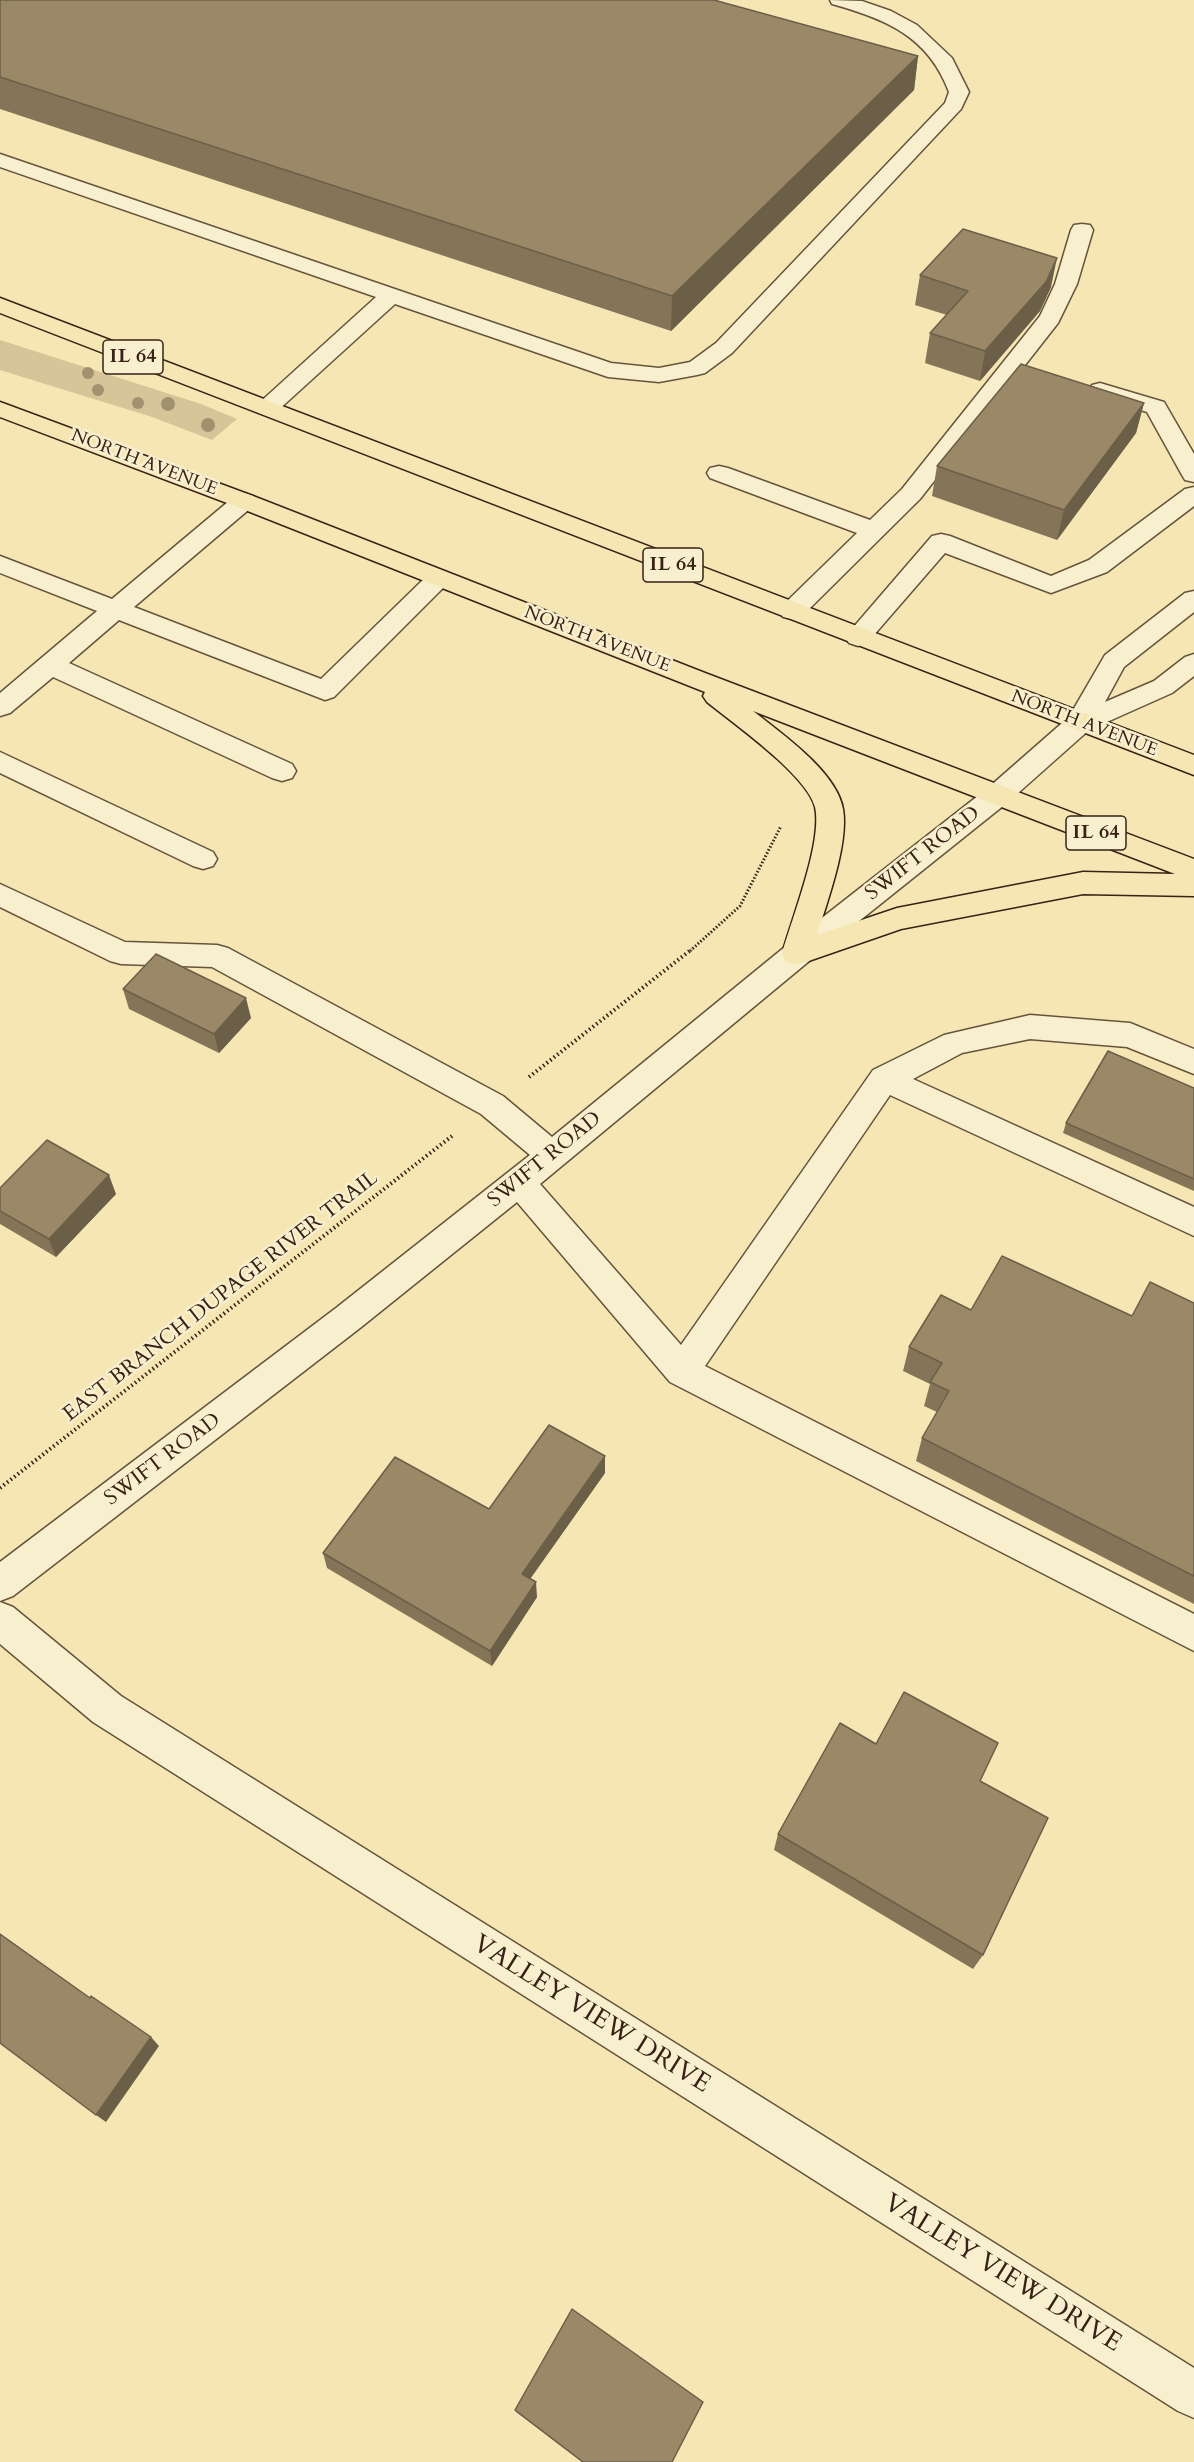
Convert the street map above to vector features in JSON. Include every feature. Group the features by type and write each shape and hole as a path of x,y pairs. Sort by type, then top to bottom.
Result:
{"main road":[{"name":"NORTH AVENUE","path":"0,305 1079,723 1194,765"},
{"name":"NORTH AVENUE","path":"0,409 244,501 696,679 1194,870"},
{"path":"696,679 811,775 829,806 828,838 796,954"},
{"path":"796,954 897,919 1083,883 1194,885"}],"street":[{"path":"0,160 608,370 659,375 697,368 724,348 954,105 959,92 946,63 910,26 871,9 838,0"},
{"path":"792,611 911,494 1050,318 1066,284 1082,230"},
{"path":"267,408 392,296"},
{"path":"1085,386 1156,407 1194,475"},
{"path":"718,473 874,530"},
{"path":"858,637 941,543 1051,585 1098,566 1194,494"},
{"path":"0,707 244,501"},
{"path":"0,564 325,692 439,579"},
{"name":"SWIFT ROAD","path":"1079,723 1114,661 1194,599"},
{"name":"SWIFT ROAD","path":"0,1584 348,1318 519,1182 796,954 998,795 1079,723 1163,687 1194,663"},
{"path":"50,665 282,771"},
{"path":"0,670 28,683"},
{"path":"0,762 203,858"},
{"path":"0,895 121,954 217,956 492,1105 552,1155"},
{"path":"682,1371 884,1079 955,1043 1030,1027 1130,1035 1194,1062"},
{"path":"884,1079 1194,1222"},
{"path":"519,1182 682,1371 1194,1633"},
{"name":"VALLEY VIEW DRIVE","path":"0,1620 107,1710 1194,2395"}],"path":[{"path":"527,1078 687,954 740,906 765,853 783,824"},
{"name":"EAST BRANCH DUPAGE RIVER TRAIL","path":"0,1488 461,1129"}],"shaded area":[{"path":"0,340 201,404 237,419 212,440 152,417 0,370"}],"building":[{"path":"0,0 714,0 918,56 672,296 0,77"},
{"path":"963,229 1057,258 1046,282 985,351 930,333 968,291 920,275"},
{"path":"1021,364 1144,403 1064,510 937,466"},
{"path":"156,954 246,998 214,1034 123,989"},
{"path":"1108,1051 1194,1088 1194,1179 1066,1123"},
{"path":"47,1140 109,1175 49,1239 0,1211 0,1188"},
{"path":"1002,1256 1132,1316 1150,1282 1194,1303 1194,1576 922,1438 949,1391 930,1382 942,1363 909,1347 941,1295 971,1310"},
{"path":"549,1425 605,1456 522,1574 536,1582 490,1651 323,1553 395,1457 489,1509"},
{"path":"904,1692 998,1743 980,1781 1048,1818 983,1955 778,1834 840,1723 876,1744"},
{"path":"0,1934 90,1998 91,1996 151,2037 96,2115 0,2043"},
{"path":"572,2309 703,2402 672,2462 583,2462 515,2410"}]}
